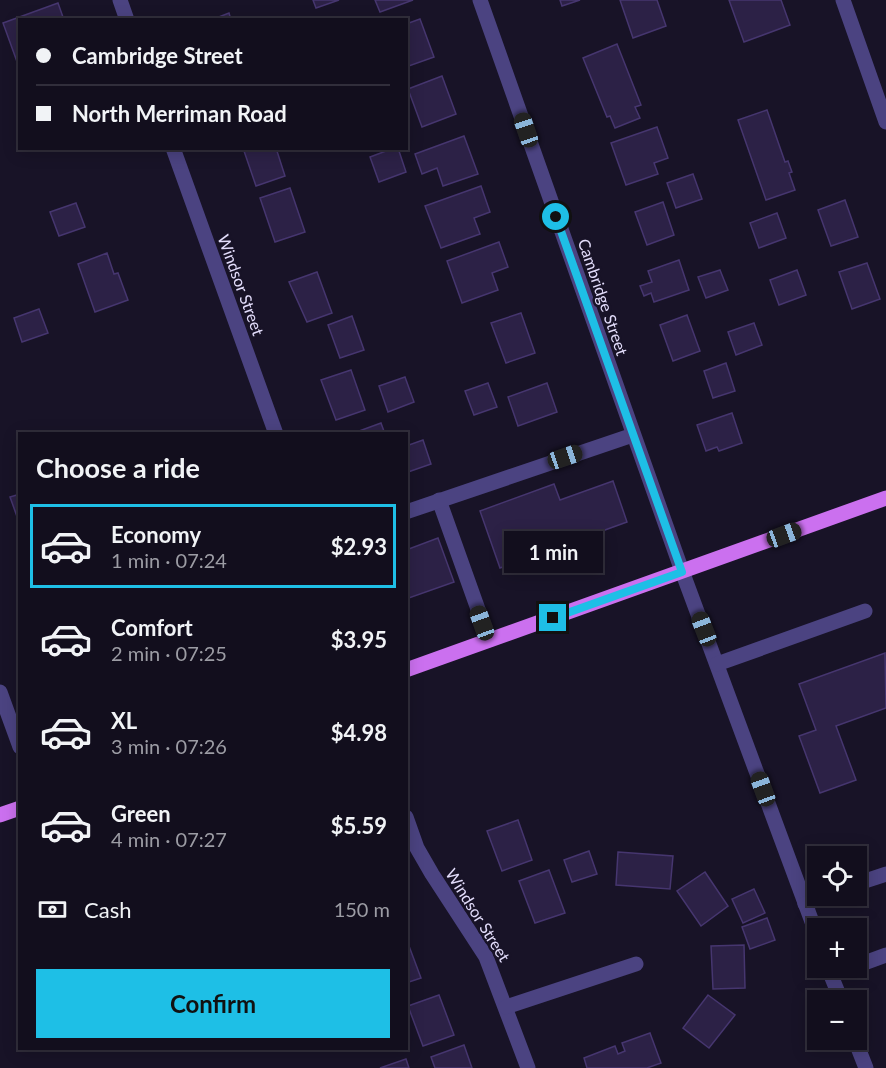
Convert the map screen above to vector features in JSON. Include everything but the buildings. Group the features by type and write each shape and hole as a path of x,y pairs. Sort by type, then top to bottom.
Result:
{"main road":[{"path":"408,669 886,498"},
{"path":"0,815 18,809"}],"street":[{"path":"120,0 126,18"},
{"name":"Cambridge Street","path":"480,0 682,572 810,918"},
{"path":"843,0 886,122"},
{"name":"Windsor Street","path":"174,150 275,432"},
{"path":"408,511 633,435"},
{"path":"439,500 489,640"},
{"path":"717,664 866,611"},
{"path":"0,692 18,742"},
{"name":"Windsor Street","path":"408,823 417,848 432,874 486,957 528,1068"},
{"path":"867,880 886,874"},
{"path":"867,962 886,955"},
{"path":"506,1007 636,964"},
{"path":"859,1050 866,1068"}],"route":[{"path":"553,618 682,572 556,217"}]}
